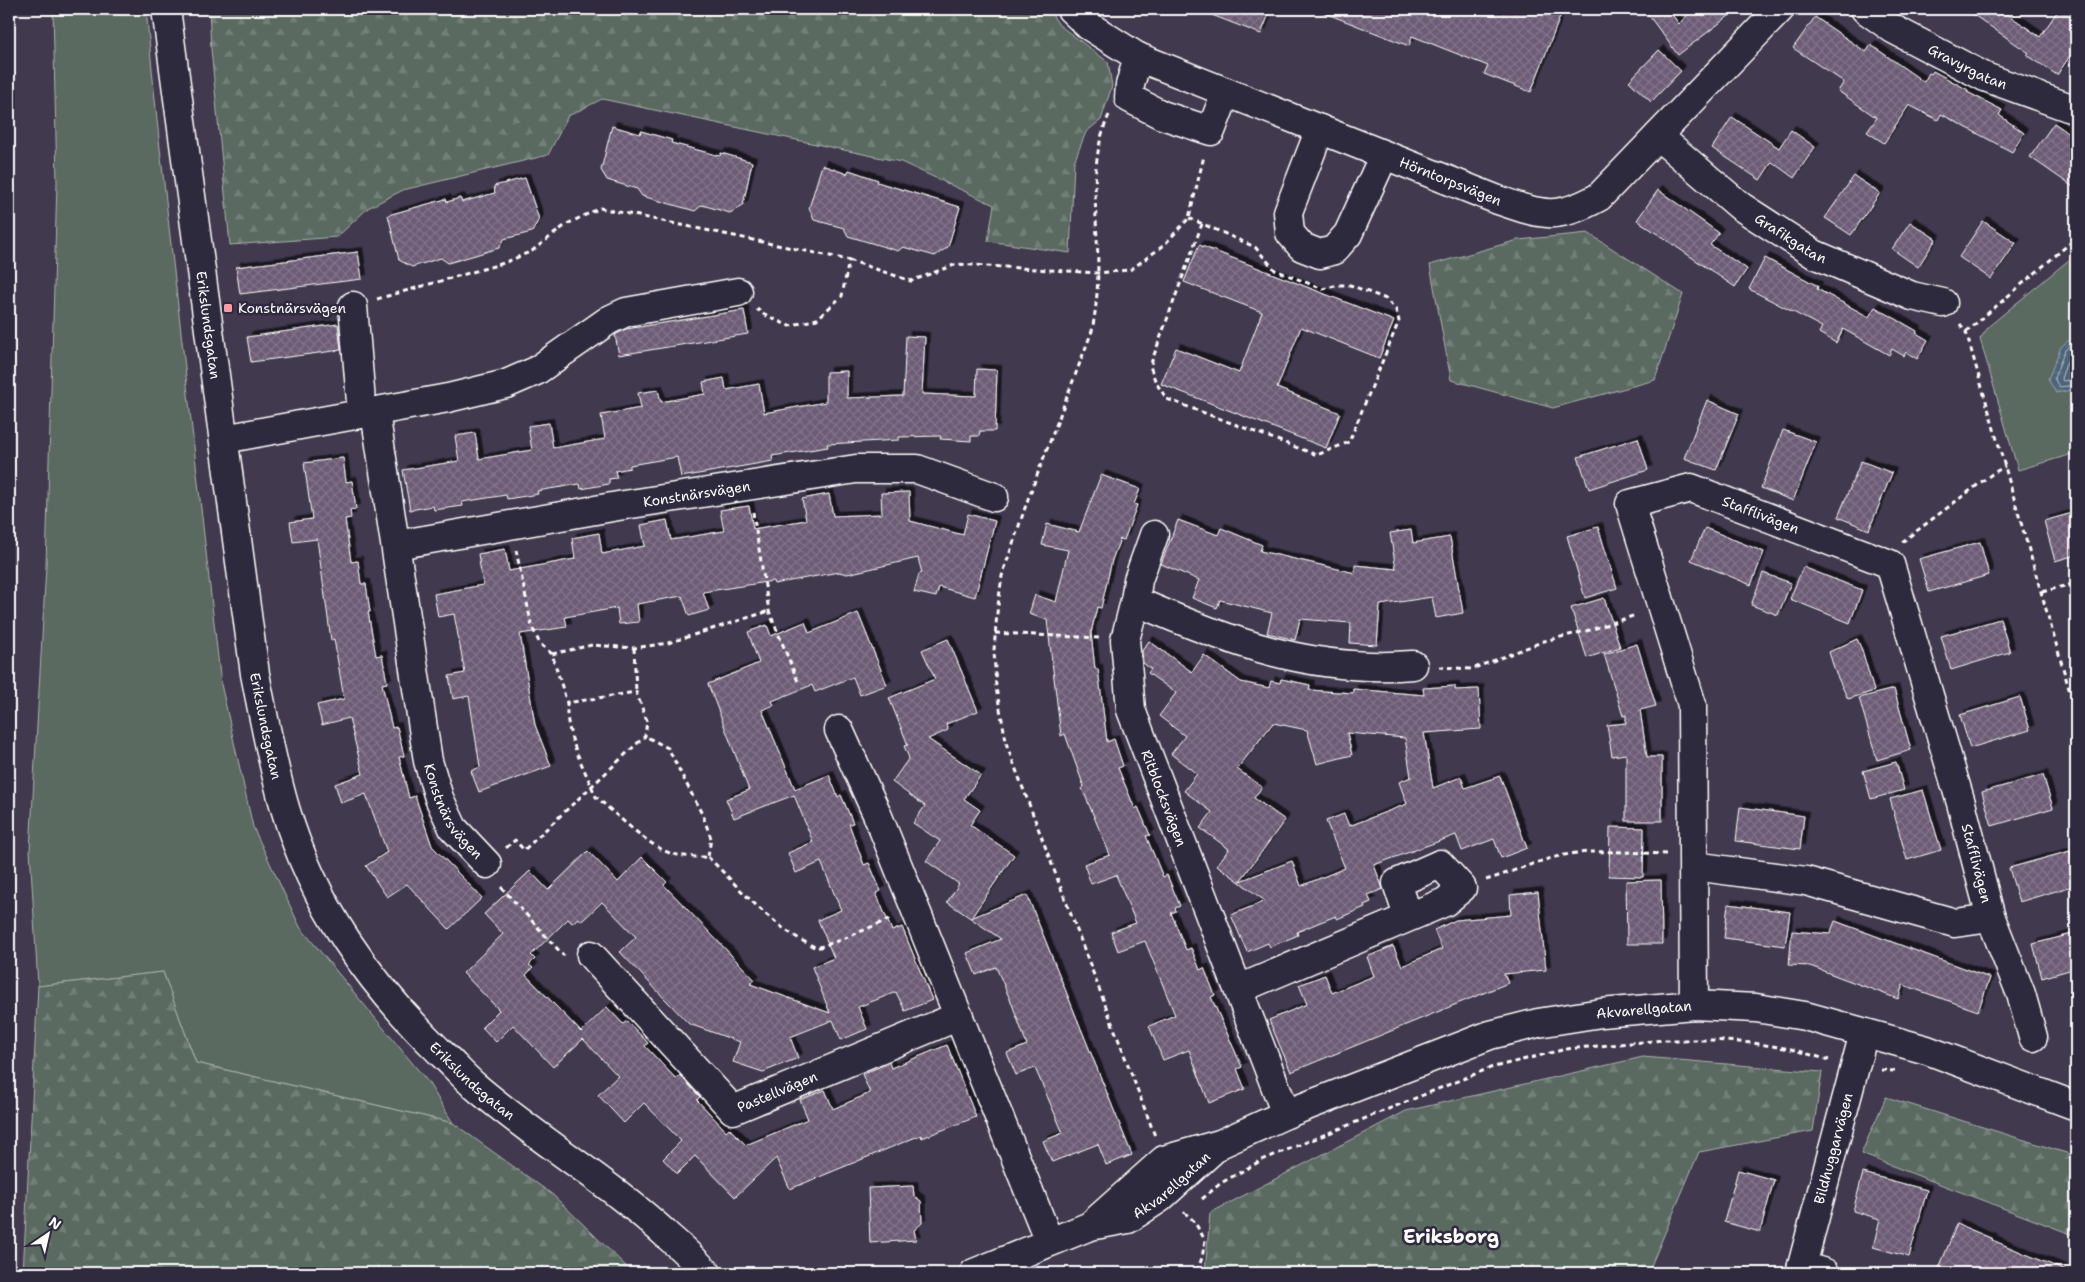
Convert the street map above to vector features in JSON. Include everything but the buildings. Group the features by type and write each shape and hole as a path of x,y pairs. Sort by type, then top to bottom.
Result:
{"street":[{"name":"Erikslundsgatan","path":"166,9 255,674 269,745 285,809 308,871 328,913 349,947 411,1024 476,1087 670,1237 707,1273"},
{"name":"Hörntorpsvägen","path":"1071,9 1089,26 1138,57 1498,200 1529,210 1554,214 1578,209 1598,197 1780,9"},
{"name":"Gravyrgatan","path":"1865,9 1893,29 1985,77 2076,110"},
{"path":"1138,57 1130,85 1129,98 1162,115 1211,131 1226,92"},
{"path":"1320,129 1288,212 1290,233 1302,247 1320,254 1334,250 1348,234 1384,155"},
{"name":"Grafikgatan","path":"1658,136 1740,206 1814,254 1912,296 1943,303"},
{"path":"224,439 448,398 506,384 536,371 609,320 626,312 738,292"},
{"name":"Konstnärsvägen","path":"353,306 369,413 396,545 428,761 439,798 453,828 487,864"},
{"name":"Konstnärsvägen","path":"396,545 748,485 856,469 917,470 994,497"},
{"name":"Stafflivägen","path":"1694,1005 1692,705 1630,504 1691,488 1890,564 1961,803 1991,918 2021,994 2033,1038"},
{"name":"Ritblocksvägen","path":"1154,535 1138,580 1135,601 1125,640 1131,710 1286,1114"},
{"path":"1135,601 1205,631 1289,657 1347,665 1390,667 1413,665"},
{"path":"839,730 877,814 1049,1241"},
{"name":"Stafflivägen","path":"1694,860 1806,881 1955,923 1991,918"},
{"path":"1239,988 1445,902 1462,888 1440,864 1397,882 1408,916"},
{"name":"Pastellvägen","path":"591,955 733,1110 958,1016"},
{"name":"Akvarellgatan","path":"1090,1226 1164,1160 1220,1144 1286,1114 1490,1035 1538,1023 1601,1013 1694,1005 1756,1008 1795,1014 1927,1050 2076,1106"},
{"name":"Bildhuggarvägen","path":"1809,1271 1854,1066 1864,1032"},
{"name":"Akvarellgatan","path":"974,1273 1090,1226 1128,1219 1182,1202 1220,1144"}],"path":[{"path":"1112,109 1102,136 1095,171 1094,203 1098,240 1098,303 1092,331 1028,499 1002,576 996,633 996,688 1007,746 1133,1073 1164,1160"},
{"path":"353,306 504,263 532,251 567,224 600,208 849,260 910,282 957,264 1098,273 1130,270 1163,246 1189,218 1211,131"},
{"path":"1189,218 1255,247 1275,270 1323,289 1338,285 1350,285 1386,299 1396,310 1399,321 1349,442 1316,455 1167,399 1156,383 1150,366 1202,224"},
{"path":"2076,238 1966,332 2076,713"},
{"path":"738,292 763,314 789,326 817,319 842,296 849,260"},
{"path":"1890,564 1890,550 2005,466"},
{"path":"748,485 769,611 799,684"},
{"path":"511,525 532,627 540,644 552,654 567,703 566,717 570,734 596,796 649,840 671,853 694,857 708,857 755,906 800,940 816,948 843,939 915,909"},
{"path":"2042,592 2076,583"},
{"path":"1413,665 1472,669 1544,641 1629,619 1661,604"},
{"path":"552,654 592,645 634,648 668,643 769,611"},
{"path":"996,633 1125,640"},
{"path":"591,955 572,964 488,874 487,864 515,840 524,850 645,736 647,721 636,692 634,648"},
{"path":"567,703 636,692"},
{"path":"645,736 668,748 703,816 711,838 708,857"},
{"path":"1462,888 1544,861 1576,853 1620,852 1694,860"},
{"path":"1197,1203 1248,1166 1262,1160 1490,1068 1566,1049 1664,1040 1712,1040 1753,1043 1790,1049 1872,1070 1900,1071"},
{"path":"1182,1202 1205,1240 1202,1258 1196,1273"}],"green space":[{"path":"53,9 146,9 221,684 253,827 300,927 428,1082 453,1123 196,1063 163,972 38,986 30,850 46,566 57,182"},
{"path":"209,9 1048,9 1059,25 1108,62 1112,86 1101,120 1086,132 1074,162 1070,253 988,241 994,205 901,162 602,99 568,116 548,155 403,190 368,208 337,237 230,245 211,49"},
{"path":"1588,233 1683,294 1655,380 1553,408 1451,380 1430,265 1518,240"},
{"path":"2076,254 2076,453 2018,470 1980,339 1989,326"},
{"path":"163,972 196,1063 453,1123 553,1195 633,1273 23,1273 38,986"},
{"path":"1643,1057 1822,1072 1813,1131 1699,1152 1648,1273 1205,1273 1210,1213 1406,1111"},
{"path":"1886,1097 2076,1156 2076,1236 1861,1154"}],"water":[{"path":"2076,334 2076,389 2056,393 2048,379 2061,347"}],"place":[{"name":"Konstnärsvägen","path":"228,308"}],"district":[{"name":"Eriksborg","path":"1451,1236"}]}
